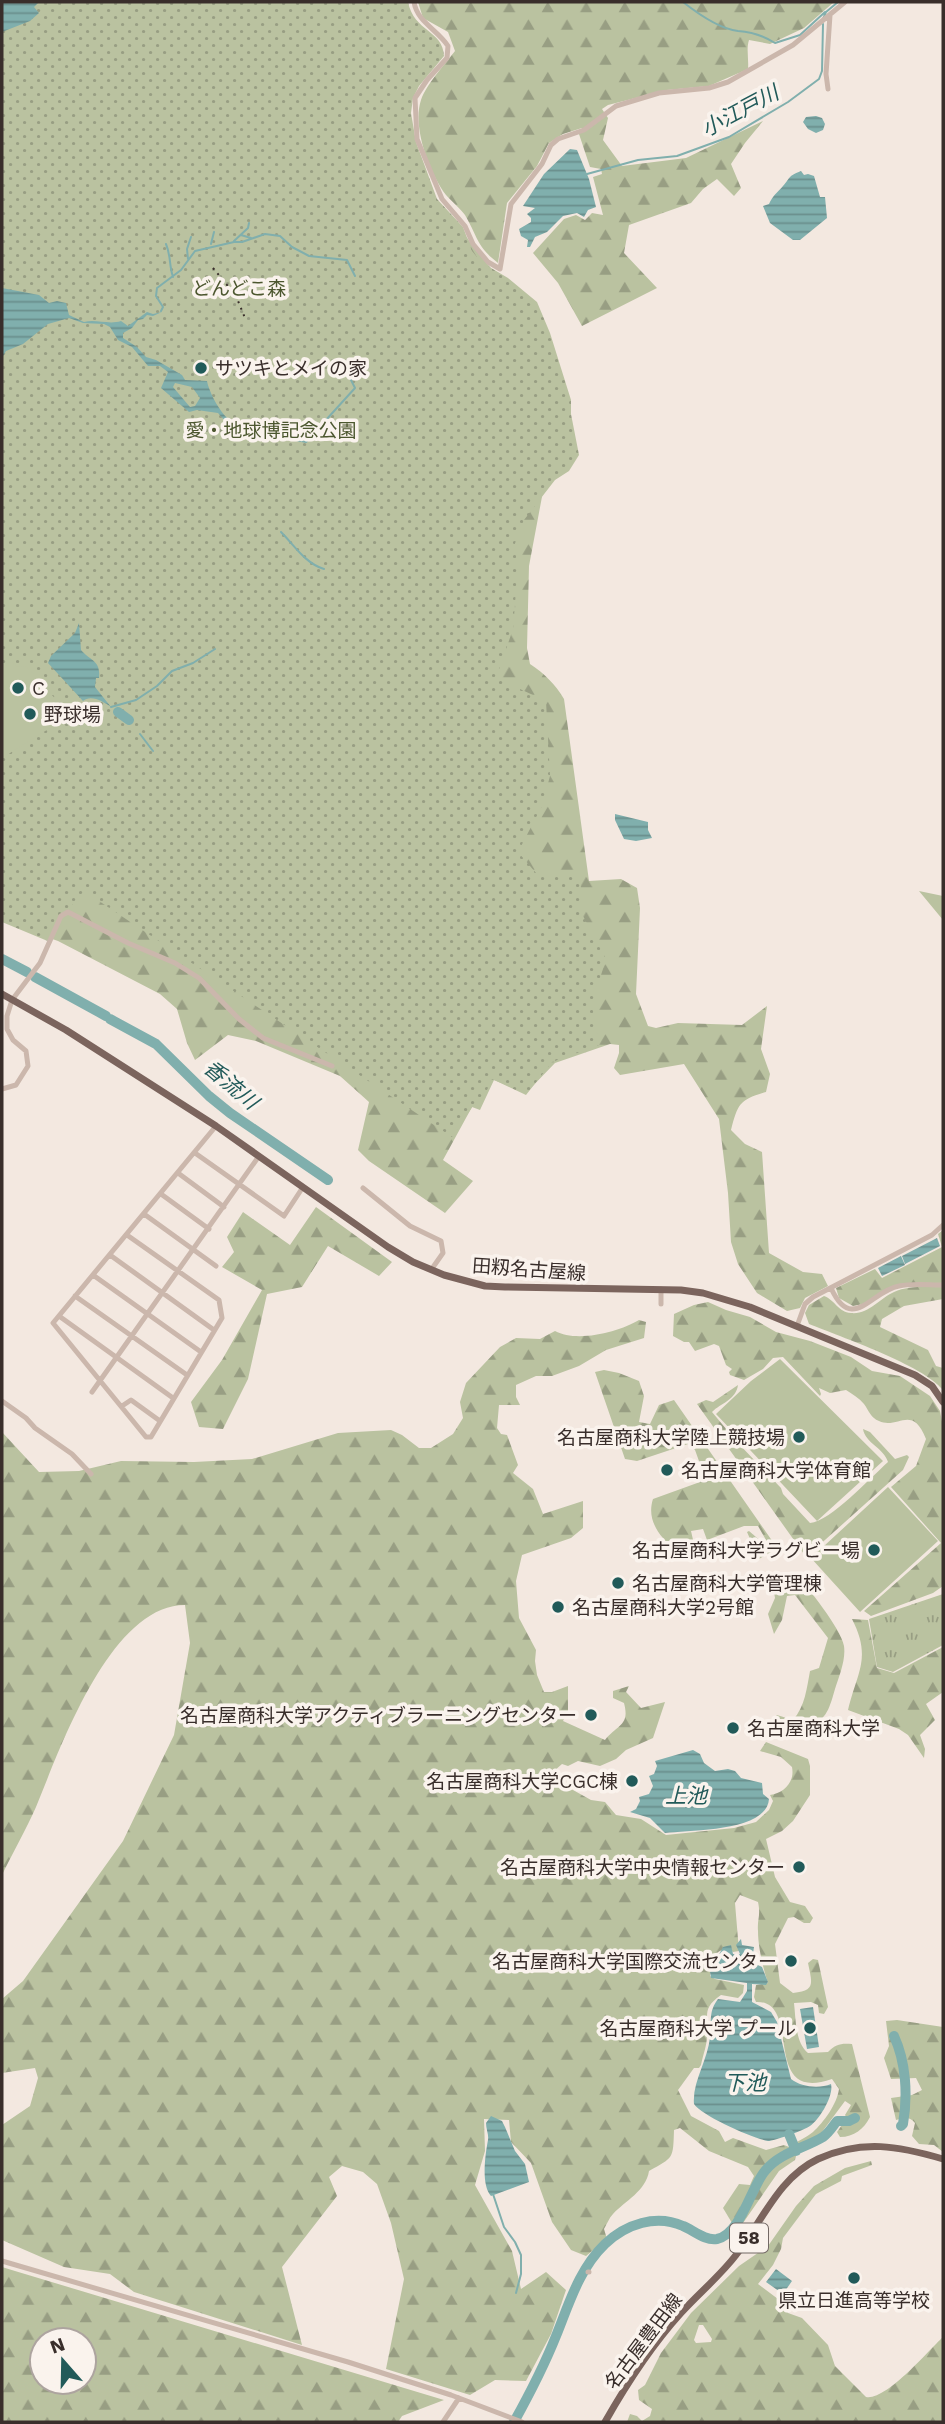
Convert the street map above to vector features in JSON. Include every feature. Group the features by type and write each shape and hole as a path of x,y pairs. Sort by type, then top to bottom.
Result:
{"main road":[{"name":"田籾名古屋線","path":"2,994 66,1030 216,1126 388,1247 431,1270 465,1281 505,1287 661,1289 703,1293 727,1299 915,1375 932,1386 943,1402"},
{"name":"名古屋豊田線","path":"605,2422 668,2328 728,2265 780,2190 800,2170 828,2155 859,2147 887,2146 943,2159"}],"street":[{"path":"414,2 421,19 440,34 448,46 447,58 415,98 417,139 442,199 465,226 473,244 488,262 500,269 511,204 542,164 551,145 558,139 584,130 616,106 659,93 709,88 728,82 793,45 845,2"},
{"path":"828,17 828,89"},
{"path":"2,1089 16,1085 28,1066 26,1051 13,1041 7,1030 7,1016 12,1000 40,963 61,916 68,912 128,943 175,963 199,978 239,1019 263,1038 332,1066"},
{"path":"127,1235 219,1300 222,1318 150,1437 146,1437 53,1323 216,1126"},
{"path":"195,1153 284,1216 303,1187"},
{"path":"92,1392 259,1156"},
{"path":"178,1173 224,1207"},
{"path":"363,1188 410,1226 441,1241 443,1253 431,1270"},
{"path":"161,1194 209,1228"},
{"path":"144,1214 216,1266"},
{"path":"797,1326 808,1301 932,1235 943,1225"},
{"path":"110,1255 214,1330"},
{"path":"93,1275 201,1352"},
{"path":"831,1288 838,1302 851,1309 866,1306 899,1286 943,1285"},
{"path":"661,1289 661,1304"},
{"path":"75,1296 187,1375"},
{"path":"59,1315 173,1398"},
{"path":"122,1406 131,1400 160,1421"},
{"path":"2,1401 26,1418 41,1434 72,1454 91,1474"},
{"path":"2,2261 348,2362 459,2398 521,2422"},
{"path":"443,2422 459,2398"}],"green space":[{"name":"愛・地球博記念公園","path":"2,2 408,2 416,19 434,35 442,47 444,56 419,86 413,98 411,113 416,142 437,199 463,227 472,251 481,262 508,278 537,302 550,333 571,400 579,455 569,471 555,480 524,520 514,546 518,566 513,629 496,678 546,701 550,776 542,806 518,852 536,873 580,876 583,916 606,959 592,1004 599,1045 552,1062 526,1095 492,1079 479,1108 473,1106 452,1137 84,891 66,912 50,942 2,922"},
{"path":"418,2 834,2 804,28 770,44 749,40 748,69 709,86 667,90 608,105 602,109 608,118 603,140 622,166 686,158 763,121 731,164 741,188 734,196 717,179 703,189 691,203 629,225 624,253 657,288 582,326 558,283 533,253 564,219 576,215 585,220 592,213 603,215 593,177 602,174 601,169 590,167 579,134 582,128 563,134 549,143 537,166 507,203 498,263 481,246 465,215 446,195 428,162 420,136 419,111 423,94 455,51 448,32 423,18"},
{"name":"愛・地球博記念公園","path":"407,101 407,120 431,192 493,271 544,486 529,566 527,648 530,664 549,680 564,699 589,881 621,879 637,888 640,908 636,994 648,1026 656,1028 678,1023 742,1025 767,1006 761,1049 770,1074 766,1092 741,1104 731,1130 745,1144 762,1152 769,1253 803,1272 822,1274 828,1286 805,1298 800,1308 787,1311 757,1293 738,1264 731,1242 719,1119 684,1064 620,1075 614,1068 619,1045 610,1044 555,1063 526,1093 494,1080 480,1110 472,1107 443,1160 473,1181 445,1213 369,1161 358,1150 369,1102 340,1076 256,1041 228,1035 195,1060 177,1009 160,994 58,941 18,927 2,800"},
{"name":"野球場","path":"11,662 18,667 26,666 60,704 58,723 2,758 2,664"},
{"path":"919,891 943,896 943,920"},
{"path":"316,1207 392,1262 379,1276 328,1246 302,1287 267,1294 248,1379 223,1429 199,1427 191,1402 222,1360 262,1290 222,1267 234,1252 227,1237 243,1212 290,1245"},
{"path":"943,1230 943,1283 899,1284 863,1304 853,1306 839,1298 836,1288 875,1269 882,1278 942,1247 938,1234"},
{"path":"943,1287 943,1299 904,1306 882,1319 880,1327 928,1350 936,1366 943,1368 943,1390 918,1371 900,1362 809,1324 805,1313 809,1305 824,1296 843,1310 857,1313 906,1288"},
{"path":"708,1302 750,1317 776,1332 810,1341 851,1357 872,1371 900,1376 930,1396 940,1411 943,1427 943,1586 933,1593 871,1616 864,1611 941,1543 891,1487 916,1466 926,1439 921,1428 910,1420 886,1423 876,1420 862,1402 846,1390 830,1393 819,1388 820,1396 783,1357 773,1358 763,1369 744,1380 730,1375 732,1369 726,1365 719,1346 714,1344 695,1351 689,1342 673,1336 674,1314"},
{"path":"639,1320 646,1322 644,1338 606,1350 579,1366 552,1376 536,1376 516,1385 516,1397 520,1405 499,1405 497,1428 501,1434 507,1435 518,1465 513,1473 533,1489 543,1514 583,1501 583,1528 571,1538 522,1555 516,1581 519,1618 536,1650 537,1675 544,1692 568,1686 568,1711 563,1721 605,1740 622,1724 625,1716 624,1703 613,1698 613,1691 629,1686 626,1692 641,1708 665,1702 653,1738 600,1766 578,1761 568,1766 562,1764 554,1771 555,1780 591,1800 605,1802 616,1815 641,1819 666,1835 734,1828 756,1822 769,1810 773,1801 770,1795 787,1786 792,1777 792,1767 781,1757 760,1751 766,1742 808,1759 810,1795 793,1821 782,1831 766,1839 775,1877 790,1902 805,1906 813,1918 810,1923 804,1923 794,1917 788,1918 775,1944 780,1983 793,1993 806,1990 811,1985 808,1963 813,1959 818,1960 828,2007 824,2014 819,2013 818,2005 811,2002 794,2003 798,2037 808,2053 828,2052 839,2045 852,2044 870,2117 868,2121 854,2134 840,2137 837,2132 847,2118 845,2115 851,2105 845,2101 819,2136 798,2148 795,2160 779,2171 743,2223 735,2228 723,2208 739,2184 750,2185 754,2176 748,2167 709,2151 680,2128 674,2130 672,2152 668,2160 649,2171 639,2190 610,2217 604,2229 607,2239 586,2256 571,2250 552,2222 531,2163 511,2142 509,2120 484,2119 485,2151 475,2185 512,2251 521,2289 546,2272 566,2290 551,2334 526,2381 495,2380 470,2395 386,2369 404,2279 391,2223 377,2184 363,2172 342,2166 329,2177 337,2196 282,2267 302,2345 134,2292 110,2274 64,2267 2,2240 2,2125 30,2106 38,2078 35,2068 2,2073 2,1999 23,1981 123,1841 174,1735 190,1643 185,1605 158,1611 133,1628 111,1654 91,1684 74,1718 32,1816 2,1875 2,1432 39,1472 79,1471 121,1461 194,1462 252,1459 338,1433 391,1430 419,1448 431,1448 453,1434 463,1418 460,1402 466,1383 500,1347 516,1338 540,1339 555,1331 586,1336","holes":["740,1895 758,1902 759,1944 768,1983 756,1985 756,2002 770,2006 778,2017 789,2065 796,2077 810,2083 832,2079 839,2089 836,2101 813,2132 789,2147 784,2145 766,2150 733,2138 725,2142 719,2131 691,2116 678,2090 694,2068 701,2065 707,2039 707,2013 711,2004 721,1995 738,1998 743,1993 744,1985 710,1976 711,1966 719,1952 728,1948 733,1952 739,1951 735,1903"]},
{"name":"名古屋商科大学陸上競技場","path":"780,1359 883,1461 817,1521 716,1414 751,1381"},
{"path":"604,1370 639,1381 644,1396 639,1422 650,1424 659,1405 674,1400 775,1545 771,1552 759,1559 747,1532 763,1543 766,1540 758,1526 744,1526 707,1540 703,1529 691,1531 694,1544 676,1550 665,1540 653,1521 653,1499 700,1482 704,1475 695,1450 688,1444 637,1461 625,1459 595,1372"},
{"path":"738,1385 731,1398 712,1412 810,1523 829,1515 888,1462 883,1453 867,1438 863,1429 870,1432 895,1459 907,1455 909,1457 903,1470 806,1557 697,1404 706,1400 713,1402"},
{"name":"名古屋商科大学ラグビー場","path":"888,1487 938,1541 860,1612 811,1558"},
{"path":"795,1572 837,1629 844,1646 842,1668 828,1709 818,1722 804,1731 773,1719 777,1715 793,1720 797,1715 805,1697 810,1671 819,1668 828,1638 795,1595 787,1596 782,1620 774,1634 768,1614 775,1598 773,1586"},
{"path":"943,1594 943,1645 893,1672 877,1667 869,1619"},
{"path":"852,1619 868,1620 877,1668 894,1673 943,1647 943,1692 926,1704 935,1720 920,1735 925,1749 924,1758 908,1735 899,1729 848,1710 862,1655"},
{"path":"897,2020 943,2027 943,2152 934,2145 919,2144 912,2136 915,2123 911,2119 896,2120 891,2098 912,2095 922,2090 916,2078 891,2079 884,2058 889,2046 886,2021"},
{"path":"871,2161 872,2165 842,2176 841,2181 816,2194 783,2238 773,2265 758,2284 782,2302 788,2313 802,2318 828,2345 835,2366 866,2397 874,2396 895,2383 943,2337 943,2422 627,2422 630,2414 642,2421 650,2416 652,2409 639,2400 638,2390 645,2385 661,2353 691,2313 739,2266 768,2246 796,2206 814,2186 845,2168","holes":["699,2325 703,2325 712,2339 711,2342 696,2343 694,2340"]},
{"path":"2,2267 444,2400 402,2416 398,2422 2,2422"}],"water":[{"path":"2,2 39,2 34,7 39,13 30,21 2,32"},
{"path":"806,117 822,118 825,124 823,130 816,133 808,129 803,122"},
{"path":"570,149 577,150 589,179 596,207 588,210 584,217 577,213 563,216 547,232 535,237 530,247 527,247 528,240 521,236 519,229 531,222 527,214 535,208 523,206 544,174"},
{"path":"801,171 804,175 814,176 820,197 825,197 827,218 800,240 793,240 770,223 763,206 769,204 790,177"},
{"path":"2,288 39,295 49,303 66,303 69,315 84,322 121,321 128,326 147,312 162,312 138,320 132,328 123,333 123,338 146,357 182,375 185,380 207,381 220,409 231,421 242,423 242,429 238,430 226,422 218,413 197,410 189,412 161,388 168,372 160,366 148,366 132,347 118,340 110,327 104,324 83,323 69,318 48,324 23,344 6,351 2,358","holes":["175,383 192,387 200,398 195,406 190,407 173,387"]},
{"path":"79,623 81,650 94,661 99,672 95,687 111,707 94,699 83,701 48,663 51,656 75,633"},
{"path":"615,814 648,822 652,838 636,841 624,839"},
{"path":"937,1238 940,1246 905,1264 902,1256"},
{"path":"901,1256 905,1265 882,1276 878,1268"},
{"name":"上池","path":"693,1750 715,1771 728,1769 735,1771 741,1778 762,1783 763,1794 769,1799 765,1810 755,1818 726,1827 665,1833 650,1818 630,1812 636,1809 639,1797 649,1794 653,1786 649,1776 654,1774 657,1766 655,1761"},
{"name":"下池","path":"741,1939 742,1945 754,1947 756,1964 762,1967 768,1982 766,1985 752,1984 752,2002 771,2012 777,2022 791,2079 810,2086 831,2084 828,2100 814,2123 796,2133 768,2141 728,2126 694,2104 695,2087 709,2046 715,2004 718,1999 740,2002 747,1991 747,1983 711,1978 710,1972 723,1947 731,1945 733,1954 740,1954 736,1945"},
{"name":"名古屋商科大学 プール","path":"813,2007 819,2047 807,2049 800,2009"},
{"path":"491,2116 502,2121 515,2151 525,2164 529,2182 491,2196 486,2185 485,2170 488,2138 486,2123"},
{"path":"776,2269 792,2281 783,2294 766,2282"}],"waterway":[{"path":"683,2 716,24 731,30 748,32 775,43 800,35 825,12"},
{"name":"小江戸川","path":"823,19 826,12 838,2"},
{"name":"小江戸川","path":"587,174 638,160 677,156 729,137 788,102 819,79 822,71 823,24"},
{"path":"234,241 248,228 249,223"},
{"path":"211,244 214,232"},
{"path":"161,311 163,307 156,296 157,288 181,270 195,251 242,242 265,234 280,236 292,247 309,256 347,260 355,276"},
{"path":"241,235 251,238"},
{"path":"188,259 187,249 191,237"},
{"path":"166,244 173,277"},
{"path":"244,429 306,442 355,388 351,380"},
{"path":"281,532 306,559 324,569"},
{"path":"111,707 136,700 157,686 172,671 193,663 215,649"},
{"path":"118,712 129,720"},
{"path":"140,734 153,751"},
{"name":"香流川","path":"2,959 27,972"},
{"name":"香流川","path":"35,977 106,1016"},
{"name":"香流川","path":"110,1019 156,1044 230,1113 328,1180"},
{"path":"894,2036 901,2057 906,2090 905,2113 901,2126"},
{"path":"514,2422 531,2391 581,2276 605,2244 632,2226 652,2221 683,2226 708,2238 717,2239 725,2235 739,2220 760,2178 771,2165 785,2155 823,2137 837,2121 855,2118"},
{"path":"789,2134 796,2151"},
{"path":"493,2194 504,2227 521,2255 521,2274 516,2293"}],"railway":[{"path":"213,268 236,296 245,318"}],"place":[{"name":"サツキとメイの家","path":"201,368"},
{"name":"C","path":"18,688"},
{"name":"野球場","path":"30,714"},
{"name":"名古屋商科大学陸上競技場","path":"799,1437"},
{"name":"名古屋商科大学体育館","path":"667,1470"},
{"name":"名古屋商科大学ラグビー場","path":"874,1550"},
{"name":"名古屋商科大学管理棟","path":"618,1583"},
{"name":"名古屋商科大学2号館","path":"558,1607"},
{"name":"名古屋商科大学アクティブラーニングセンター","path":"591,1715"},
{"name":"名古屋商科大学","path":"733,1728"},
{"name":"名古屋商科大学CGC棟","path":"632,1781"},
{"name":"名古屋商科大学中央情報センター","path":"799,1867"},
{"name":"名古屋商科大学国際交流センター","path":"791,1961"},
{"name":"名古屋商科大学 プール","path":"810,2028"},
{"name":"県立日進高等学校","path":"854,2278"}],"park label":[{"name":"どんどこ森","path":"239,288"}]}
